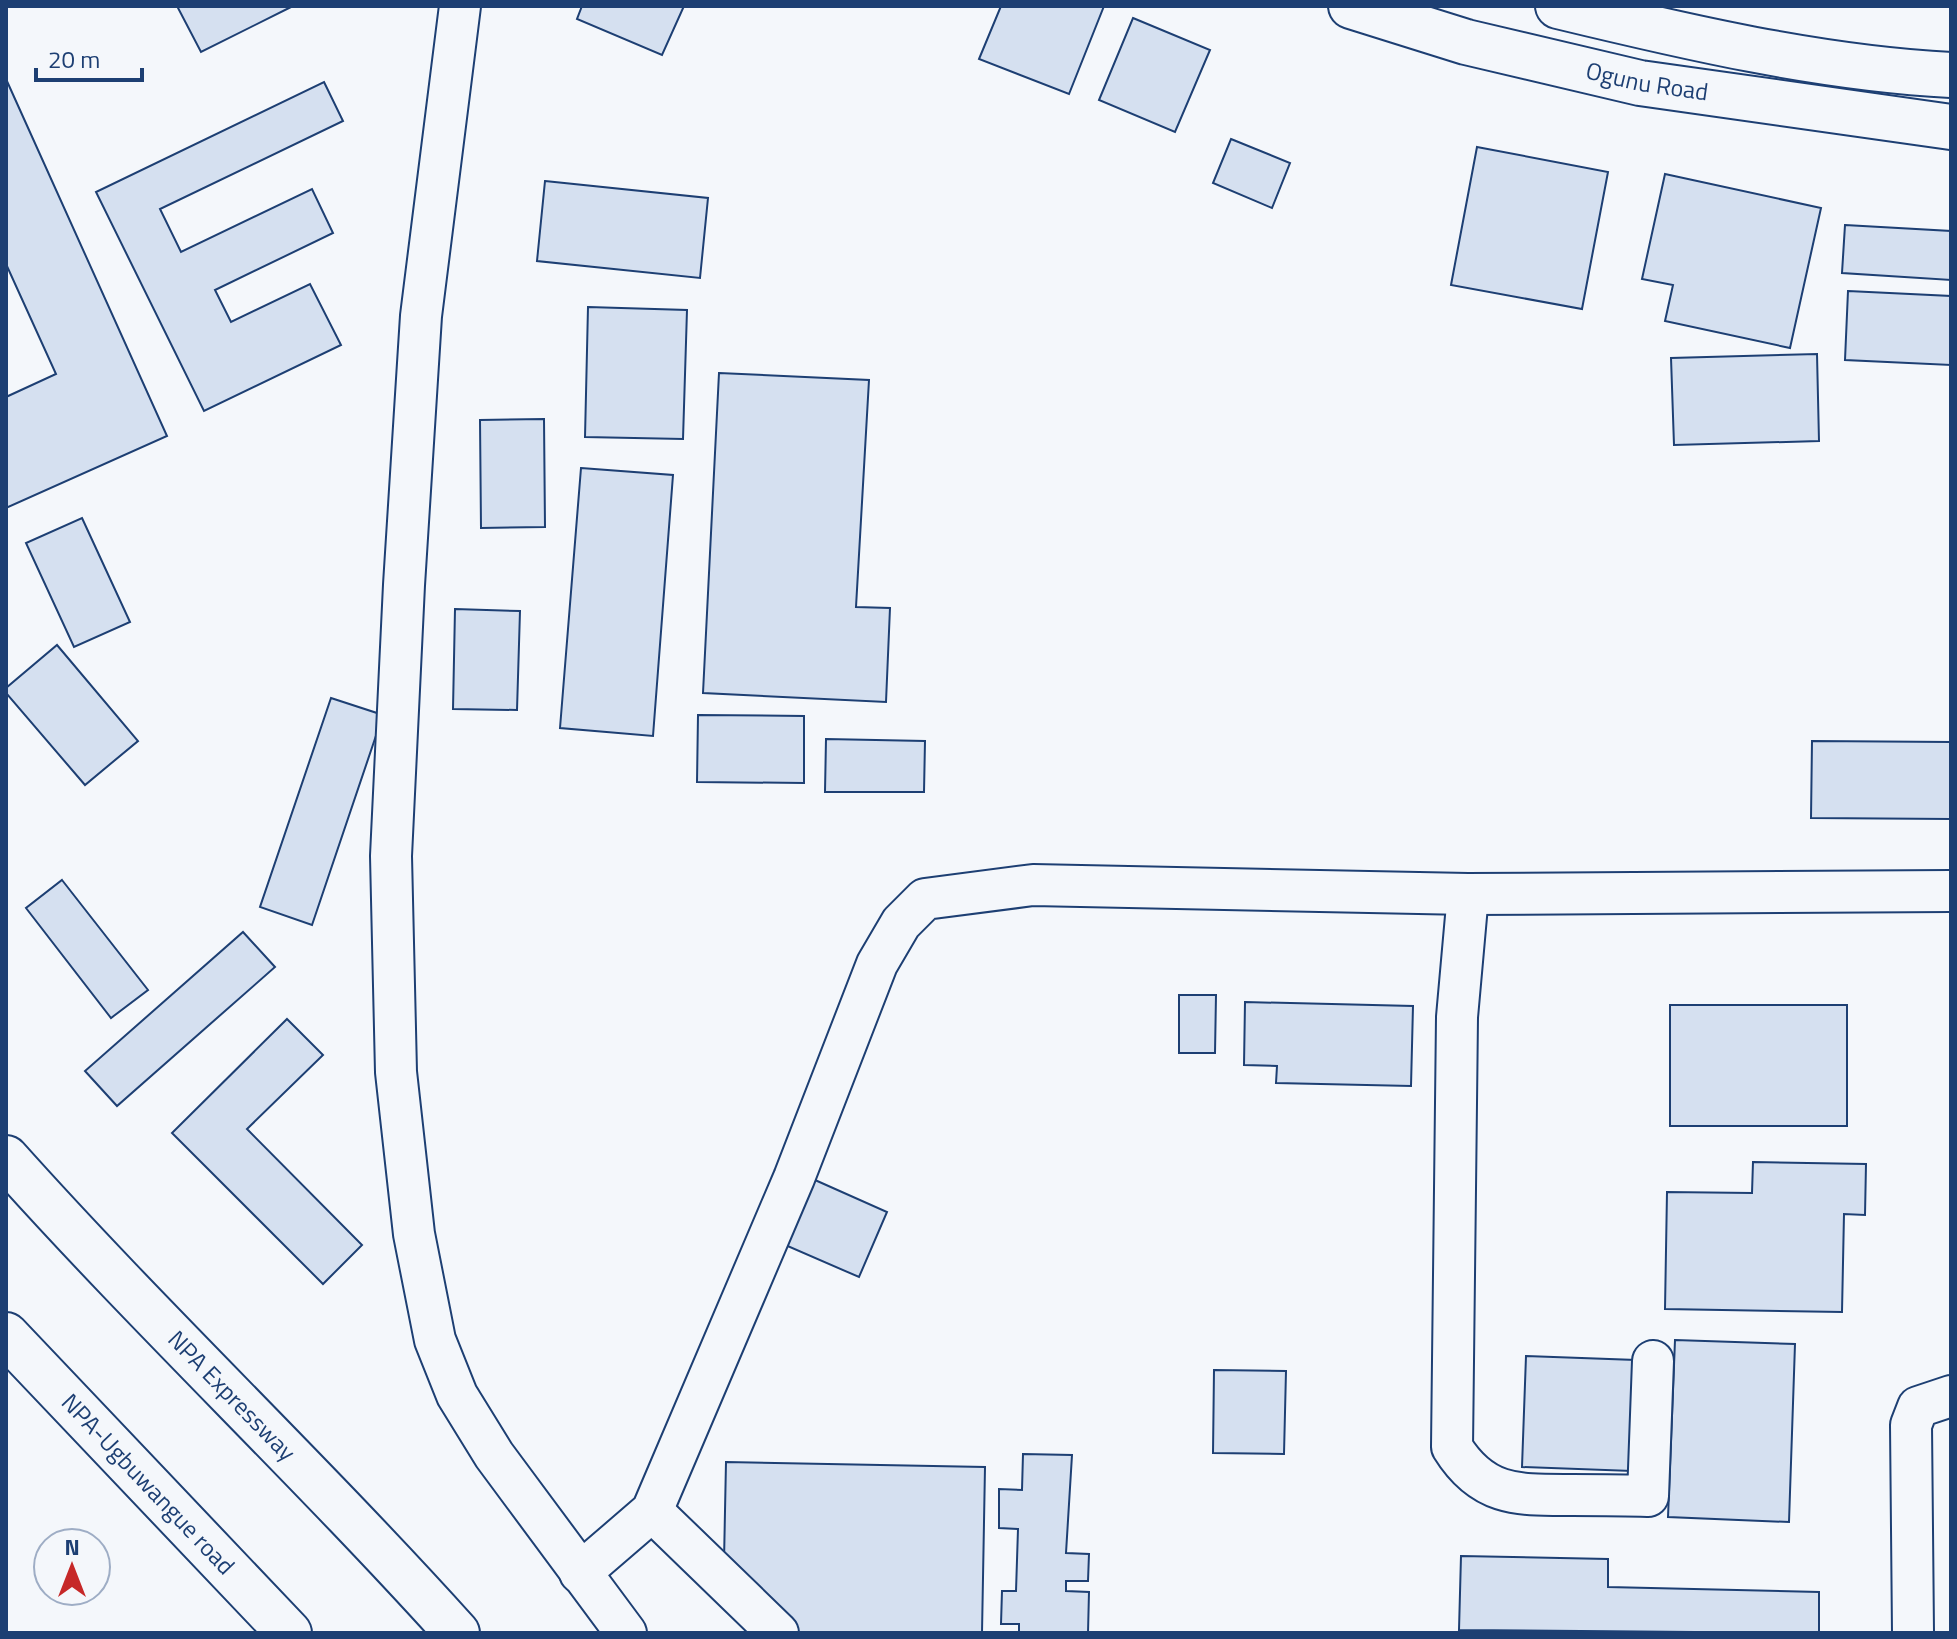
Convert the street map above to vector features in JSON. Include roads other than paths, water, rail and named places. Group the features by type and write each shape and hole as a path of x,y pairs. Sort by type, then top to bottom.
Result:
{"main road":[{"name":"Ogunu Road","path":"1351,6 1466,42 1640,83 1951,127"},
{"path":"1558,6 1665,32 1817,59 1951,75"},
{"name":"NPA Expressway","path":"6,1158 96,1258 384,1552 457,1633"},
{"name":"NPA-Ugbuwangue road","path":"6,1335 289,1633"}],"street":[{"path":"460,6 421,316 404,585 391,856 396,1072 414,1234 435,1340 457,1395 494,1455 626,1633"},
{"path":"580,1573 652,1511 794,1178 877,964 901,923 925,899 1033,885 1468,894 1951,891"},
{"path":"1468,894 1457,1017 1452,1447 1466,1470 1487,1485 1531,1497 1648,1496 1653,1361"},
{"path":"1913,1633 1911,1425 1918,1407 1951,1396"},
{"path":"652,1511 778,1633"}]}
